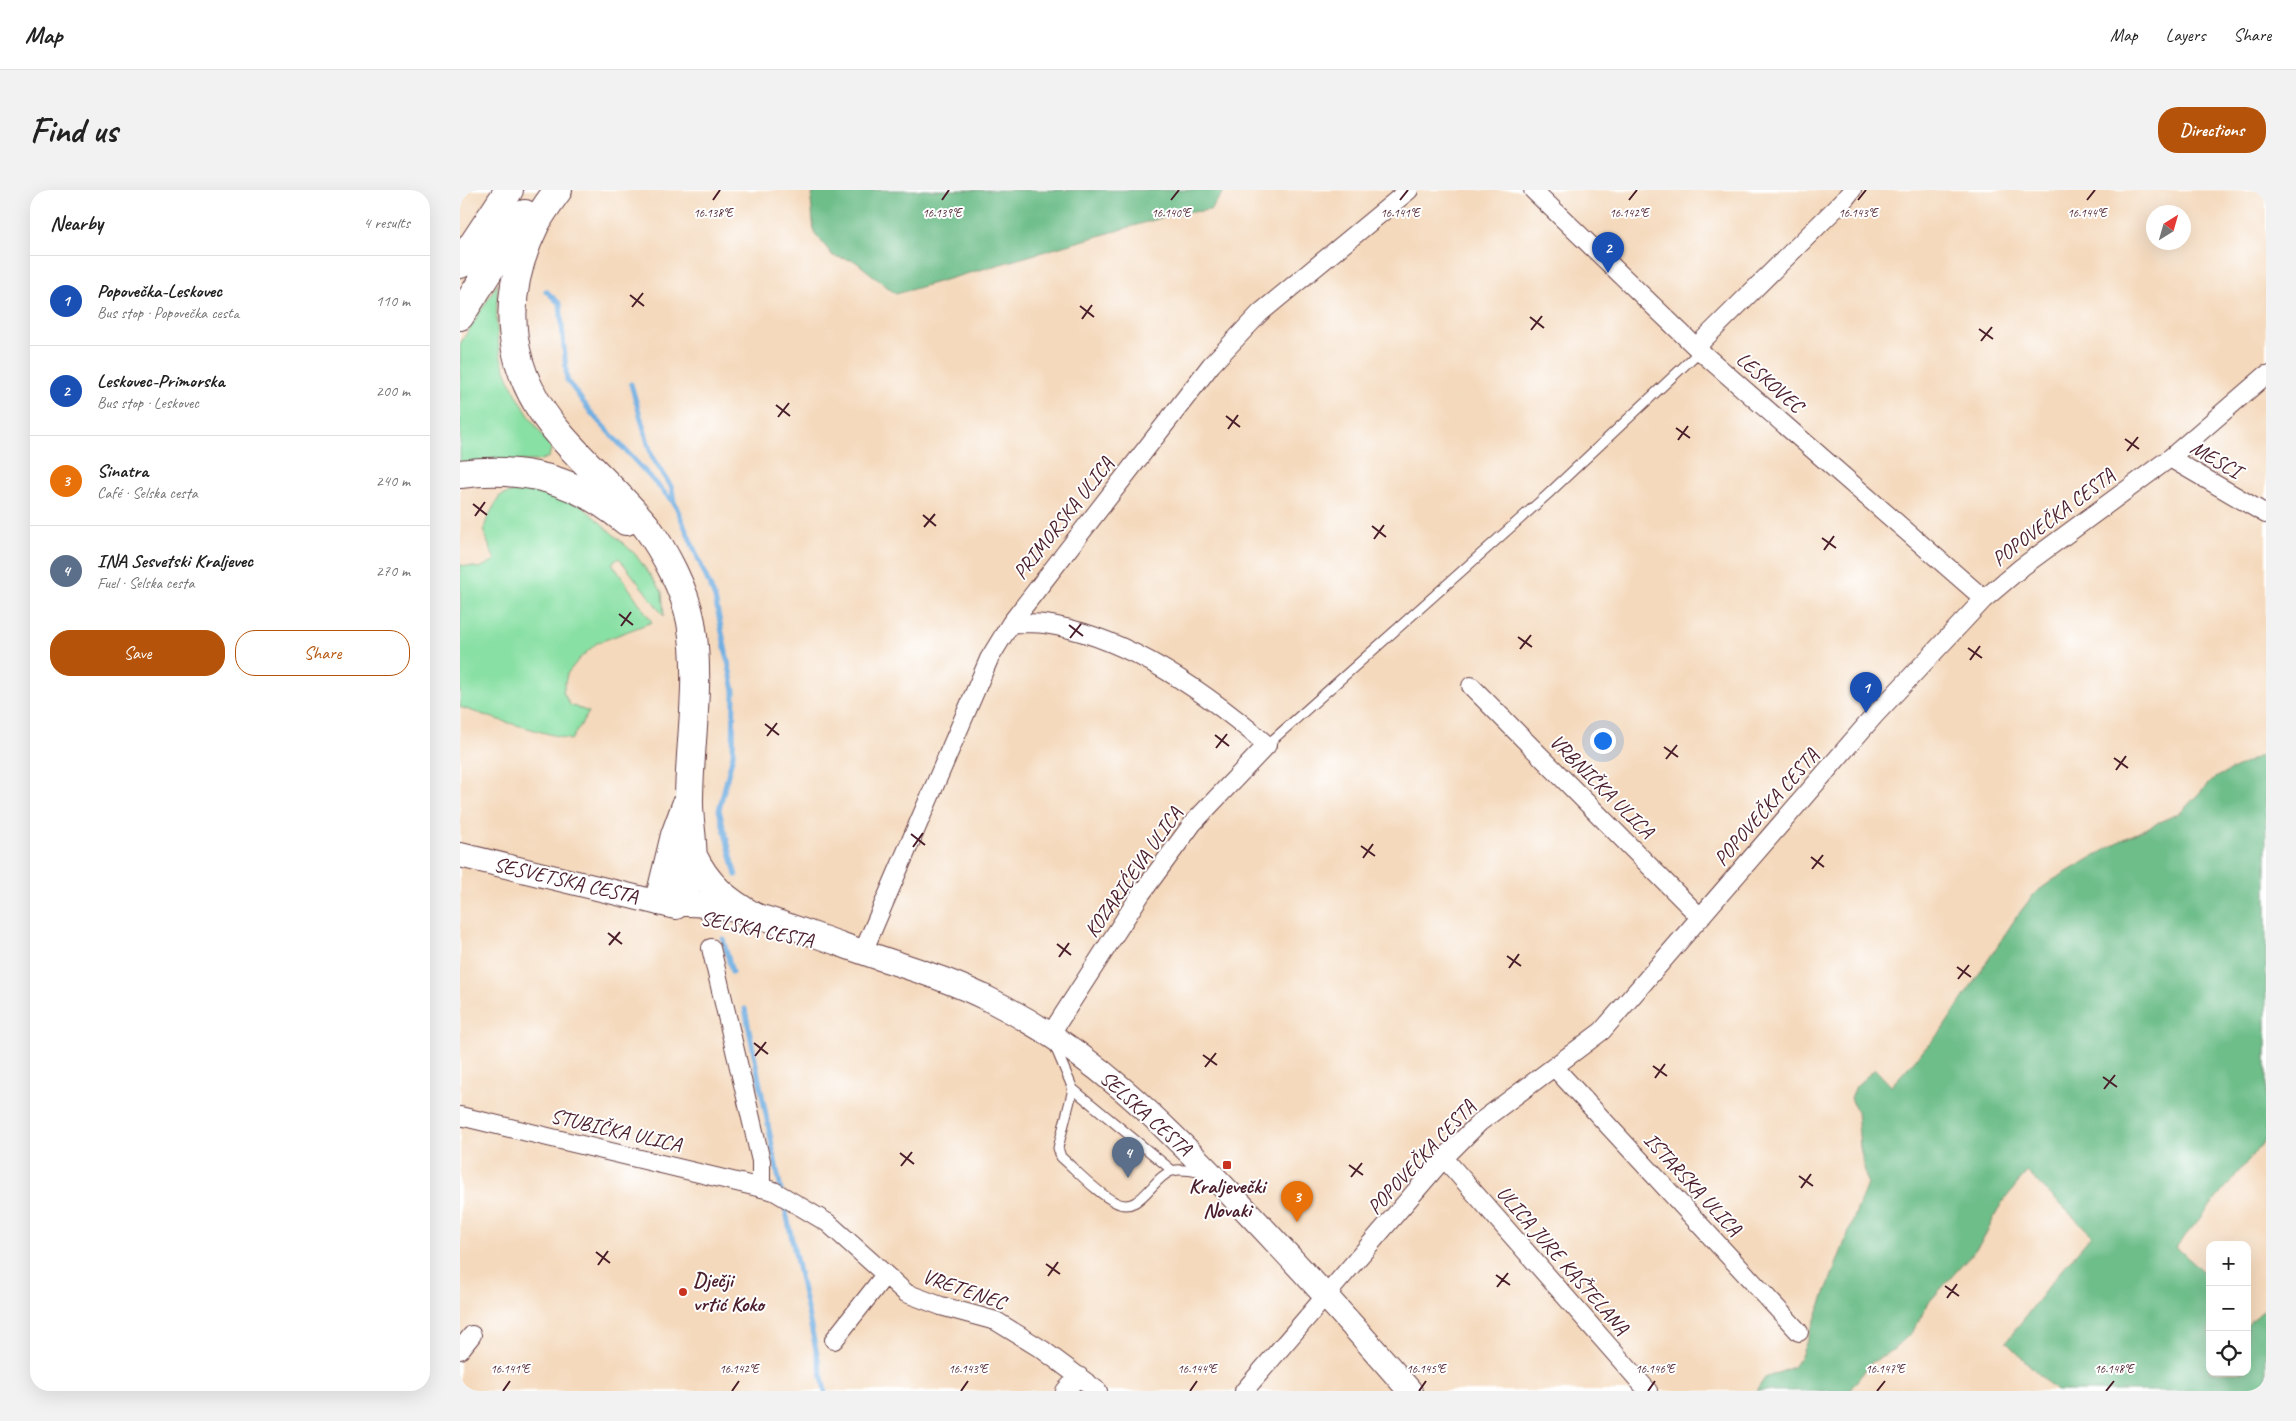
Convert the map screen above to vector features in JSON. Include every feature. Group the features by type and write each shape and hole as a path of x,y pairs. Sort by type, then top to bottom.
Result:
{"highway":[{"path":"460,264 509,190"},
{"path":"460,316 541,190"},
{"path":"558,190 536,223 523,252 515,279 512,311 513,338 518,365 532,395 546,417 562,437 646,526 658,542 686,604 695,654 696,708 688,799 693,856 688,885 665,903"},
{"path":"460,474 488,470 521,472 577,488 615,512 666,562"},
{"path":"665,903 675,836 688,799"},
{"path":"693,856 700,872 714,889 753,916"}],"main road":[{"name":"SESVETSKA CESTA","path":"460,855 665,903"},
{"name":"SELSKA CESTA","path":"665,903 715,922 788,938 840,944"},
{"name":"SELSKA CESTA","path":"665,903 706,905 801,930 962,986 992,1000 1050,1035 1133,1096 1212,1175 1327,1296 1410,1391"}],"street":[{"name":"PRIMORSKA ULICA","path":"863,952 989,659 1011,623 1211,365 1260,313 1409,190"},
{"name":"LESKOVEC","path":"1533,190 1698,349 1984,599"},
{"path":"1698,349 1852,190"},
{"name":"POPOVEČKA CESTA","path":"1244,1391 1444,1158 1480,1122 1555,1068 1602,1031 1874,716 1984,599 2022,567 2170,458 2266,375"},
{"name":"MESCI","path":"2170,458 2266,514"},
{"path":"1011,623 1046,624 1098,638 1165,669 1227,711 1267,745"},
{"name":"VRBNIČKA ULICA","path":"1471,686 1700,918"},
{"name":"KOZARIĆEVA ULICA","path":"1050,1035 1141,894 1193,823 1267,745"},
{"path":"711,948 768,1189"},
{"name":"ISTARSKA ULICA","path":"1555,1068 1799,1332"},
{"name":"STUBIČKA ULICA","path":"460,1116 768,1189 796,1202"},
{"name":"ULICA JURE KAŠTELANA","path":"1444,1158 1648,1391"},
{"name":"VRETENEC","path":"796,1202 828,1222 885,1276 906,1293 941,1306 996,1321 1043,1350 1098,1391"},
{"path":"834,1340 885,1276"},
{"path":"460,1350 472,1335"},
{"path":"1065,1391 1078,1376"}],"lane":[{"path":"1267,745 1547,495 1698,349"},
{"path":"1050,1035 1060,1064 1073,1089 1173,1171"},
{"path":"1073,1089 1058,1148 1061,1157 1114,1202 1131,1204 1139,1200 1164,1175 1173,1171 1188,1170 1212,1175"}],"green space":[{"path":"814,190 1225,190 1210,210 1175,214 896,294 855,261 833,256 814,232 811,200"},
{"path":"498,283 497,315 501,358 508,378 519,399 551,448 549,457 538,461 483,461 460,465 460,344"},
{"path":"525,488 581,505 635,554 662,592 664,616 619,558 612,563 652,622 597,643 579,659 567,674 563,692 570,705 589,712 571,740 460,707 460,565 480,568 495,560 485,533 486,522 500,496"},
{"path":"2266,753 2266,1139 2176,1247 2206,1274 2206,1376 2251,1376 2251,1321 2266,1308 2266,1391 2056,1391 2006,1342 2058,1274 2092,1235 2027,1172 2001,1204 1983,1240 1930,1301 1913,1331 1893,1350 1871,1363 1849,1391 1756,1391 1765,1378 1793,1367 1801,1356 1867,1184 1860,1147 1857,1112 1851,1098 1856,1086 1875,1069 1891,1086 1942,1030 2017,916 2035,893 2053,880 2122,840 2181,812 2213,779"}],"waterway":[{"path":"546,291 560,304 567,380 592,414 675,504 715,598 734,691 733,755 719,810 736,875"},
{"path":"631,384 652,457 672,488 674,502"},
{"path":"723,939 732,972"},
{"path":"745,1009 781,1190"},
{"path":"784,1203 825,1391"}],"place":[{"name":"Leskovec-Primorska","path":"1608,273"},
{"name":"Popovečka-Leskovec","path":"1866,713"},
{"name":"Kraljevečki Novaki","path":"1227,1165"},
{"name":"INA Sesvetski Kraljevec","path":"1128,1178"},
{"name":"Sinatra","path":"1297,1222"},
{"name":"Dječji vrtić Koko","path":"683,1292"}]}
